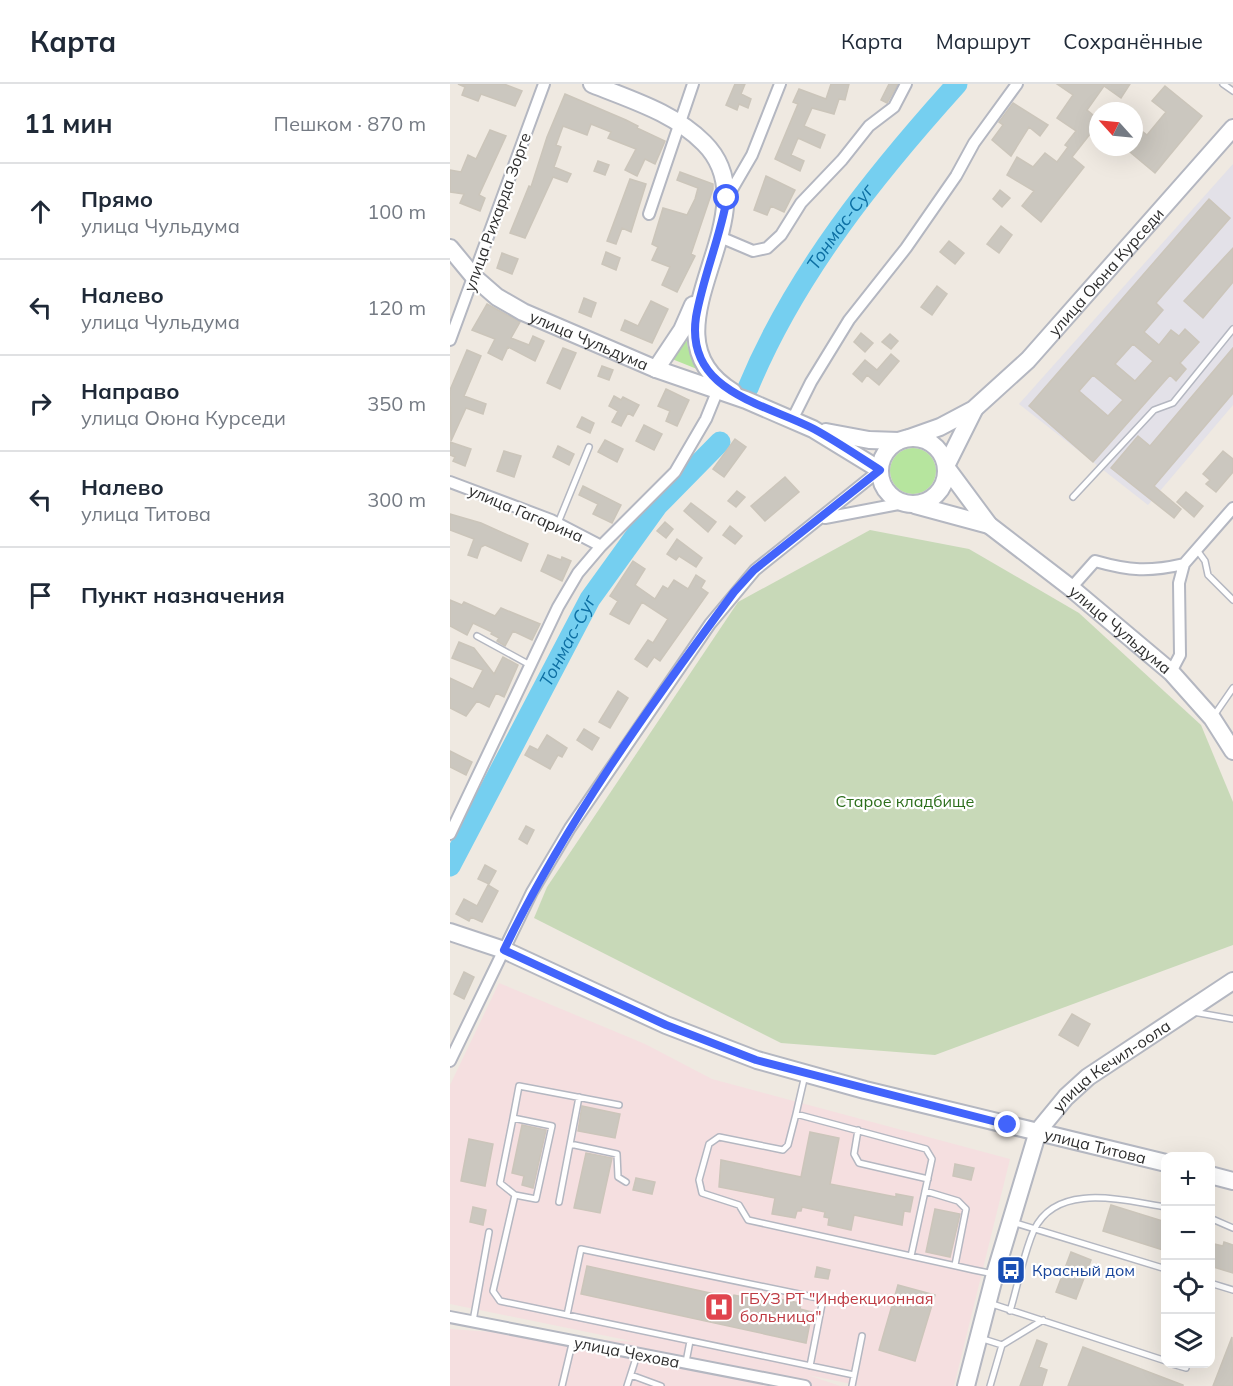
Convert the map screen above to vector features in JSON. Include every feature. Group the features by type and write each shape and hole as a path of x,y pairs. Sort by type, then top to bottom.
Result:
{"main road":[{"name":"улица Чульдума","path":"592,84 680,123 706,145 720,167 727,198 720,237 705,281 696,318 695,335 699,352 713,378 746,400"},
{"name":"улица Оюна Курседи","path":"904,440 940,427 974,409 1028,360 1233,128"},
{"name":"улица Чульдума","path":"450,248 474,277 497,297 523,312 656,369 717,392 746,400 813,429 880,470"},
{"path":"656,369 682,330 705,281"},
{"name":"улица Оюна Курседи","path":"946,466 974,409"},
{"name":"улица Чульдума","path":"813,429 868,440 904,440"},
{"path":"904,440 929,442 943,456 946,466 942,487 936,496 910,504 888,493 883,485 880,470 885,453 904,440"},
{"name":"улица Чульдума","path":"946,466 989,525 1071,588 1171,672 1212,718 1233,751"},
{"name":"улица Чульдума","path":"910,504 989,525"},
{"name":"улица Титова","path":"450,932 504,950 705,1041 806,1075 1161,1161"},
{"name":"улица Кечил-оола","path":"966,1386 995,1274 1038,1131 1066,1097 1088,1077 1233,981"},
{"path":"1215,1176 1233,1181"}],"street":[{"name":"улица Рихарда Зорге","path":"450,340 544,84"},
{"path":"649,214 693,84"},
{"path":"727,198 752,154 780,84"},
{"path":"720,237 753,251 767,248 781,234 801,203 842,160 869,126 894,107 906,84"},
{"path":"792,420 811,382 849,320 912,239 956,176 974,143 1017,84"},
{"path":"450,834 568,590 601,546 675,472 706,419 717,392"},
{"path":"450,1061 532,892 570,828 710,624 749,575 880,470"},
{"name":"улица Гагарина","path":"450,482 558,523 601,546"},
{"path":"821,518 910,504"},
{"path":"1171,672 1180,655 1179,583 1184,564 1233,508"},
{"path":"1071,588 1095,561 1124,569 1153,571 1184,564"},
{"name":"улица Чехова","path":"450,1317 780,1384 805,1386"}],"lane":[{"path":"1223,84 1233,91"},
{"path":"1073,497 1154,410 1173,403 1233,329"},
{"path":"558,523 590,447"},
{"path":"1197,550 1205,561 1208,575 1233,600"},
{"path":"477,636 530,665"},
{"path":"1212,718 1233,688"},
{"path":"1187,1011 1233,1019"},
{"path":"806,1075 788,1145 783,1150 719,1137 711,1141 706,1149 699,1180 702,1193 739,1204 748,1220 995,1274"},
{"path":"513,1118 552,1126 536,1199 515,1195 500,1183 519,1086 619,1105"},
{"path":"559,1202 579,1097"},
{"path":"796,1114 926,1149 932,1159 911,1256"},
{"path":"858,1130 854,1154 859,1163 928,1179"},
{"path":"570,1144 617,1154 618,1177 626,1182"},
{"path":"925,1191 958,1201 966,1209 955,1265"},
{"path":"515,1195 493,1291 501,1301 854,1375"},
{"path":"1010,1311 1035,1229 1050,1212 1083,1197 1161,1206"},
{"path":"1215,1220 1233,1228"},
{"path":"1010,1221 1161,1267"},
{"path":"472,1320 489,1232"},
{"path":"567,1315 581,1249 777,1289 823,1299 810,1366"},
{"path":"1215,1285 1233,1290"},
{"path":"988,1302 1161,1359"},
{"path":"990,1386 1002,1345 1042,1320"},
{"path":"852,1386 862,1336"},
{"path":"979,1338 1002,1345"},
{"path":"686,1364 690,1341"},
{"path":"562,1386 572,1344"},
{"path":"627,1386 637,1355"},
{"path":"631,1375 661,1386"}],"shaded area":[{"path":"1233,164 1233,405 1148,505 1019,404"},
{"path":"499,983 645,1044 712,1079 1010,1159 954,1386 861,1386 808,1375 840,1386 450,1386 450,1329 636,1342 450,1304 450,1085"}],"green space":[{"path":"683,322 688,348 707,373 667,357"},
{"path":"913,448 922,449 930,454 935,462 935,480 930,488 922,493 913,494 904,493 896,488 891,480 890,471 891,462 896,454 904,449"},
{"name":"Старое кладбище","path":"870,530 969,549 1079,613 1201,725 1233,802 1233,945 935,1055 781,1043 534,918 547,887 738,602"}],"building":[{"path":"458,84 504,84 522,91 515,106 481,94 478,101 462,95 465,87"},
{"path":"735,84 745,84 741,94 751,99 748,108 739,104 737,110 726,105"},
{"path":"831,84 849,84 845,100 839,99 834,114 812,108 804,126 825,135 820,148 798,138 791,155 804,161 800,171 775,159 798,104 793,102 799,89 826,99"},
{"path":"889,84 898,84 887,103 881,100"},
{"path":"1057,84 1130,84 1121,98 1104,86 1093,102 1089,102 1087,110 1089,112 1089,135 1072,157 1084,167 1041,222 1022,206 1034,191 1007,175 1017,157 1033,167 1045,153 1057,162 1068,147 1065,145 1076,131 1057,118 1073,95"},
{"path":"1165,86 1202,116 1155,173 1135,156 1143,156 1143,132 1147,135 1166,112 1152,101"},
{"path":"565,94 626,120 638,126 637,128 665,141 655,164 645,159 637,176 625,170 636,149 608,138 611,132 591,124 587,135 563,126 556,145 561,147 554,167 571,174 567,182 553,177 525,238 510,233 529,186 531,187 547,137"},
{"path":"1013,103 1048,125 1040,136 1029,127 1011,156 992,140 1003,125 999,122"},
{"path":"490,130 506,136 479,195 485,198 480,211 460,203 464,194 450,192 450,170 461,172 468,155 476,159"},
{"path":"598,161 609,165 605,175 594,171"},
{"path":"680,172 713,184 713,189 691,254 695,256 677,292 662,285 670,267 652,260 658,247 652,244 663,208 687,215 695,199 698,188 677,180"},
{"path":"766,176 795,190 784,212 771,206 767,215 754,210"},
{"path":"630,179 646,184 631,232 622,228 616,244 607,241"},
{"path":"1000,190 1010,198 1002,207 993,199"},
{"path":"1209,199 1230,218 1156,303 1163,310 1144,332 1159,345 1171,330 1179,336 1185,329 1199,342 1180,363 1186,369 1176,381 1170,375 1093,462 1029,406","holes":["1133,344 1153,361 1135,381 1115,364","1093,375 1123,400 1108,416 1079,391"]},
{"path":"1001,226 1012,235 999,253 987,244"},
{"path":"949,241 964,253 955,264 940,252"},
{"path":"1233,248 1233,282 1203,318 1184,301"},
{"path":"606,252 620,258 616,270 602,264"},
{"path":"502,253 518,259 512,274 497,268"},
{"path":"937,286 947,294 932,315 921,307"},
{"path":"584,298 596,303 591,317 579,312"},
{"path":"651,301 668,309 652,343 621,330 625,320 638,326"},
{"path":"487,304 520,322 511,338 529,345 533,336 544,341 535,361 508,347 502,360 488,353 495,339 472,330"},
{"path":"861,333 873,343 865,352 854,342"},
{"path":"890,334 898,341 891,349 882,342"},
{"path":"563,348 576,353 560,389 547,383"},
{"path":"1233,348 1233,393 1154,486 1181,509 1174,518 1111,468 1138,436 1150,446"},
{"path":"467,350 481,356 464,396 486,404 483,414 466,408 451,441 450,390"},
{"path":"891,354 899,361 879,385 867,375 862,382 853,374 865,360 877,370"},
{"path":"602,366 613,370 609,380 598,376"},
{"path":"666,389 689,400 677,426 666,421 670,411 658,406"},
{"path":"614,396 621,400 623,397 639,405 633,416 628,413 621,426 612,422 618,411 609,406"},
{"path":"582,417 594,423 590,433 577,427"},
{"path":"644,425 662,434 654,450 636,441"},
{"path":"735,439 746,447 724,477 713,469"},
{"path":"605,440 623,449 617,462 598,452"},
{"path":"450,442 471,449 465,466 453,461 455,457 450,455"},
{"path":"558,446 574,454 569,465 553,457"},
{"path":"504,451 521,456 514,477 497,471"},
{"path":"1223,451 1233,459 1233,472 1216,492 1206,484 1210,480 1203,474"},
{"path":"785,477 799,492 765,521 751,506"},
{"path":"583,486 621,505 612,523 593,514 598,504 579,495"},
{"path":"737,491 745,497 736,507 728,501"},
{"path":"1186,492 1203,506 1194,517 1177,502"},
{"path":"691,503 716,522 708,532 684,511"},
{"path":"450,514 481,523 528,544 521,561 485,545 481,547 477,558 468,555 474,539 450,530"},
{"path":"665,522 673,529 666,538 657,531"},
{"path":"730,526 742,536 735,544 723,535"},
{"path":"677,539 702,558 696,567 679,556 676,560 667,554"},
{"path":"548,555 571,561 562,581 541,571"},
{"path":"633,561 645,569 635,585 655,599 663,586 668,589 674,580 688,589 696,575 705,581 701,588 708,593 660,661 654,657 647,667 635,659 648,640 653,643 668,619 642,602 629,624 610,614 618,601 610,596"},
{"path":"450,600 462,605 464,602 495,616 501,608 540,624 532,640 513,631 505,646 497,641 499,638 491,634 492,632 473,623 467,635 450,626"},
{"path":"459,642 474,648 494,674 503,657 518,665 504,697 496,693 489,707 477,701 466,716 450,708 450,678 473,689 483,670 452,658"},
{"path":"618,691 628,698 610,728 599,722"},
{"path":"584,729 599,738 592,750 577,740"},
{"path":"547,735 567,748 562,757 558,755 550,769 525,755 530,746 538,750"},
{"path":"450,751 472,762 466,775 450,767"},
{"path":"526,826 534,830 527,844 519,839"},
{"path":"485,865 496,871 489,884 478,879"},
{"path":"488,885 498,891 482,922 471,917 469,921 456,914 464,899 477,906"},
{"path":"464,972 474,977 464,999 454,994"},
{"path":"1072,1014 1090,1024 1078,1046 1059,1035"},
{"path":"582,1106 620,1114 615,1138 578,1131"},
{"path":"522,1125 546,1130 533,1188 522,1185 524,1176 512,1173"},
{"path":"810,1132 839,1138 830,1184 896,1197 896,1194 913,1197 910,1212 904,1211 902,1225 854,1215 851,1230 828,1225 829,1218 824,1217 825,1212 802,1207 801,1211 797,1211 795,1218 772,1214 775,1198 719,1187 721,1160 801,1177"},
{"path":"469,1139 493,1144 485,1186 461,1181"},
{"path":"586,1153 612,1158 600,1213 574,1208"},
{"path":"955,1164 974,1168 971,1180 953,1176"},
{"path":"636,1178 655,1182 652,1194 633,1190"},
{"path":"1111,1205 1161,1220 1161,1249 1103,1231"},
{"path":"473,1207 486,1210 483,1225 470,1222"},
{"path":"935,1209 960,1214 950,1257 926,1252"},
{"path":"1224,1242 1233,1245 1233,1273 1215,1268 1215,1244 1223,1246"},
{"path":"1071,1252 1091,1260 1076,1299 1056,1292"},
{"name":"ГБУЗ РТ \"Инфекционная больница\"","path":"587,1266 733,1298 734,1295 778,1304 779,1299 801,1303 800,1309 812,1312 806,1343 581,1294"},
{"path":"817,1267 830,1270 828,1279 815,1277"},
{"path":"898,1285 935,1295 915,1361 879,1350"},
{"path":"1232,1337 1233,1386 1213,1386"},
{"path":"1037,1340 1047,1344 1039,1367 1047,1370 1042,1386 1020,1386"},
{"path":"1083,1347 1183,1385 1183,1386 1068,1386"}],"waterway":[{"name":"Тонмас-Суг","path":"748,388 789,305 839,227 896,154 957,84"},
{"name":"Тонмас-Суг","path":"450,866 590,599 657,506 720,442"}],"place":[{"name":"Красный дом","path":"1011,1270"},
{"name":"ГБУЗ РТ \"Инфекционная больница\"","path":"719,1307"}],"route":[{"path":"727,198 720,237 705,281 696,318 695,335 705,366 713,378 746,400 813,429 880,470 754,570 734,592 570,828 532,892 504,950 666,1025 756,1060 806,1075 1008,1125"}]}
